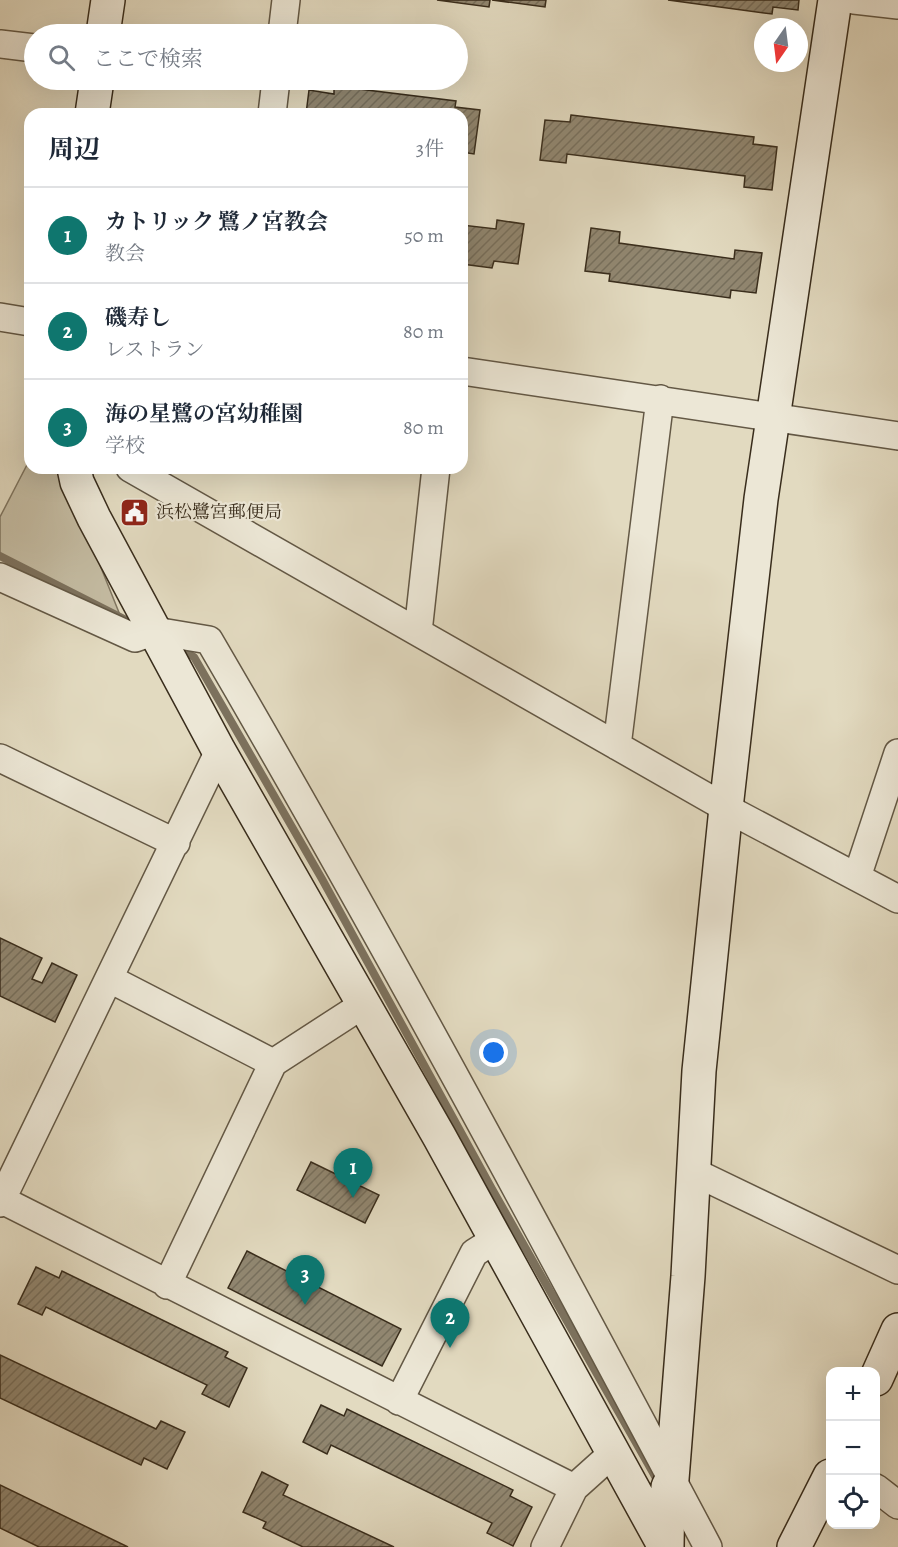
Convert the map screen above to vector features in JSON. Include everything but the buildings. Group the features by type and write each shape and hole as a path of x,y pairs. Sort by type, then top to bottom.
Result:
{"street":[{"path":"104,24 108,0"},
{"path":"283,24 286,0"},
{"path":"667,1541 694,1172 699,1071 726,808 761,499 835,0"},
{"path":"854,0 898,5"},
{"path":"0,44 24,47"},
{"path":"93,108 96,90"},
{"path":"273,108 275,90"},
{"path":"0,317 24,321"},
{"path":"468,372 898,436"},
{"path":"616,746 660,399"},
{"path":"75,474 94,518 155,639 496,1239 612,1453 667,1541"},
{"path":"141,474 726,808 898,899"},
{"path":"418,632 435,474"},
{"path":"0,577 155,639 209,640 450,1068 670,1483 708,1547"},
{"path":"219,751 0,1201 574,1488"},
{"path":"857,877 898,753"},
{"path":"0,758 176,843"},
{"path":"110,979 273,1063"},
{"path":"167,1285 273,1063 364,1004"},
{"path":"694,1172 898,1270"},
{"path":"399,1401 474,1253 496,1239"},
{"path":"880,1370 898,1330"},
{"path":"545,1547 574,1488 612,1453"},
{"path":"794,1547 826,1486"},
{"path":"880,1491 898,1505"}],"shaded area":[{"path":"24,471 24,474 63,474 120,615 0,559 0,517"}],"waterway":[{"path":"0,556 128,621"},
{"path":"177,648 194,657 322,879 492,1189 660,1485"}],"place":[{"name":"浜松鷺宮郵便局","path":"135,512"},
{"name":"カトリック 鷺ノ宮教会","path":"353,1198"},
{"name":"海の星鷺の宮幼稚園","path":"305,1305"},
{"name":"磯寿し","path":"450,1348"}]}
